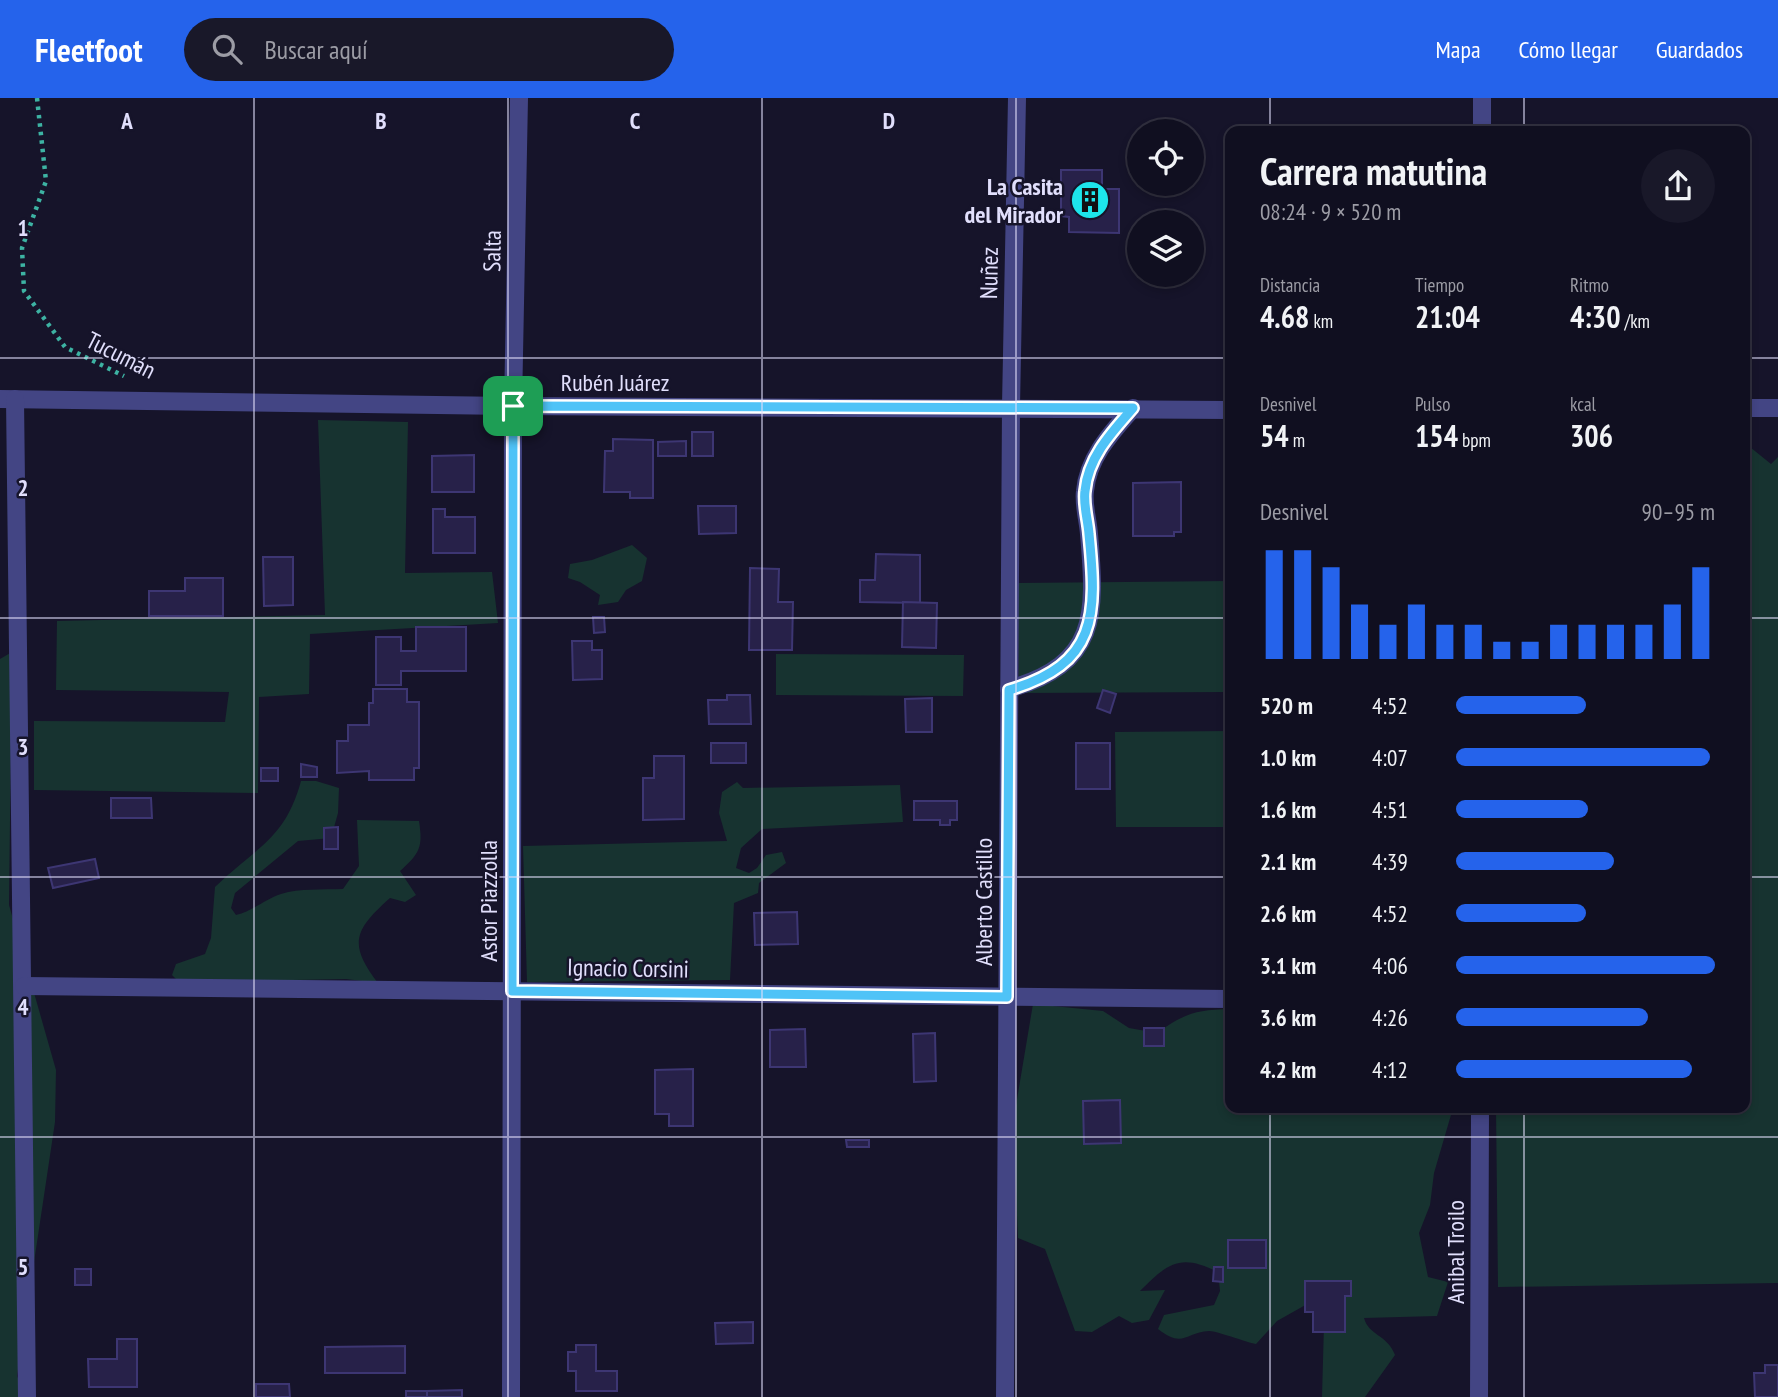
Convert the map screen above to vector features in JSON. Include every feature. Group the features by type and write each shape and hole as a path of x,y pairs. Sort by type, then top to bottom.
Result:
{"street":[{"name":"Salta","path":"513,406 519,98"},
{"name":"Nuñez","path":"1011,407 1017,98"},
{"path":"1482,98 1482,126"},
{"name":"Rubén Juárez","path":"8,399 513,406 1225,410"},
{"path":"8,399 24,986 27,1397"},
{"name":"Astor Piazzolla","path":"511,1397 513,406"},
{"name":"Alberto Castillo","path":"1005,1397 1011,407"},
{"path":"1009,690 1041,681 1074,656 1090,621 1092,576 1084,491 1103,442 1133,408"},
{"path":"1750,408 1778,408"},
{"name":"Ignacio Corsini","path":"24,986 1225,999"},
{"name":"Anibal Troilo","path":"1479,1397 1480,1113"}],"path":[{"name":"Tucumán","path":"37,98 46,181 22,248 24,291 65,347 126,377"}],"green space":[{"path":"318,420 408,422 405,573 492,572 498,623 310,634 309,694 259,697 258,793 34,790 34,721 225,722 229,692 56,690 57,621 325,615"},
{"path":"1750,447 1771,464 1778,457 1778,1283 1498,1287 1496,1113 1750,1113"},
{"path":"632,545 647,558 642,581 626,590 618,602 598,605 600,595 568,578 570,564 592,560"},
{"path":"1225,581 1225,692 1019,693 1018,583"},
{"path":"12,652 9,905 56,1070 55,1122 17,1376 26,1397 0,1397 0,659"},
{"path":"776,654 964,655 963,696 776,695"},
{"path":"1225,731 1225,827 1116,827 1115,732"},
{"path":"301,781 316,781 339,788 338,813 331,838 298,841 235,893 231,908 236,915 288,892 343,889 359,866 357,820 419,821 420,844 412,859 400,871 416,895 405,902 390,898 369,919 359,938 362,958 378,983 346,979 179,982 172,975 176,964 205,954 211,938 215,887 278,830 287,817"},
{"path":"737,782 743,788 900,785 903,822 762,829 741,848 736,868 749,873 757,868 766,855 782,852 786,863 759,883 758,893 734,903 730,980 527,982 523,846 727,841 719,813 722,792"},
{"path":"1033,1004 1103,1011 1129,1028 1157,1033 1191,1014 1225,1009 1225,1113 1452,1113 1434,1173 1430,1205 1419,1233 1428,1277 1448,1282 1437,1316 1364,1318 1366,1324 1392,1348 1395,1355 1365,1397 1322,1397 1324,1324 1309,1303 1277,1321 1256,1344 1212,1331 1179,1339 1158,1329 1164,1315 1214,1305 1220,1291 1218,1272 1194,1263 1184,1262 1167,1268 1140,1291 1165,1290 1149,1320 1132,1323 1119,1316 1092,1332 1075,1331 1045,1249 1018,1238 1013,1123"}],"building":[{"name":"La Casita del Mirador","path":"1061,170 1102,170 1102,189 1119,189 1119,233 1069,232 1069,217 1061,216"},
{"path":"692,432 713,432 713,456 692,456"},
{"path":"613,439 653,440 653,498 630,498 630,492 604,492 605,451 613,451"},
{"path":"686,441 686,456 658,456 658,442"},
{"path":"474,455 474,492 432,492 432,456"},
{"path":"1181,482 1181,532 1174,532 1174,536 1133,536 1133,483"},
{"path":"698,506 736,506 736,533 699,534"},
{"path":"433,509 445,509 445,517 475,517 475,553 433,553"},
{"path":"876,554 920,555 920,603 860,602 860,580 875,580"},
{"path":"263,557 293,557 293,605 264,606"},
{"path":"750,568 779,569 778,602 793,602 792,650 749,650"},
{"path":"185,578 223,578 223,616 149,616 149,591 185,591"},
{"path":"903,602 937,603 936,648 902,647"},
{"path":"593,617 604,617 605,632 594,633"},
{"path":"416,627 466,627 466,671 401,671 401,685 376,685 376,637 401,637 401,651 416,651"},
{"path":"572,641 592,641 592,650 602,650 602,679 573,680"},
{"path":"373,689 407,689 407,702 419,702 419,768 414,768 414,780 369,780 369,771 337,773 337,741 348,741 348,725 369,725 369,703 373,703"},
{"path":"1103,690 1116,694 1110,713 1097,708"},
{"path":"727,695 750,695 751,724 709,724 708,700 727,700"},
{"path":"932,698 932,732 906,732 905,699"},
{"path":"711,743 746,743 746,763 711,763"},
{"path":"1076,743 1110,743 1110,789 1076,789"},
{"path":"654,756 684,756 684,819 643,820 643,778 654,778"},
{"path":"301,764 317,767 317,777 301,777"},
{"path":"261,768 278,768 278,781 261,781"},
{"path":"111,798 151,798 152,818 111,818"},
{"path":"914,801 957,801 957,820 950,820 950,825 940,825 940,820 914,820"},
{"path":"338,827 338,849 324,849 324,828"},
{"path":"95,859 99,878 53,888 48,868"},
{"path":"797,912 798,944 755,945 754,913"},
{"path":"1144,1028 1164,1028 1164,1046 1144,1046"},
{"path":"805,1029 806,1067 770,1067 770,1030"},
{"path":"935,1033 936,1081 914,1082 913,1034"},
{"path":"693,1069 693,1126 669,1126 669,1114 655,1114 655,1070"},
{"path":"1120,1100 1121,1143 1084,1144 1083,1101"},
{"path":"846,1140 869,1140 869,1147 847,1147"},
{"path":"1228,1240 1266,1240 1266,1268 1228,1268"},
{"path":"1214,1267 1223,1267 1223,1282 1213,1281"},
{"path":"75,1269 91,1269 91,1285 75,1285"},
{"path":"1305,1281 1351,1281 1351,1296 1345,1296 1345,1332 1313,1332 1313,1312 1305,1312"},
{"path":"753,1322 753,1343 716,1344 715,1323"},
{"path":"117,1339 137,1339 137,1387 89,1387 88,1359 117,1359"},
{"path":"576,1345 596,1345 596,1371 617,1371 617,1391 576,1391 576,1371 568,1371 568,1352 576,1352"},
{"path":"405,1346 405,1373 325,1373 325,1347"},
{"path":"1765,1365 1778,1365 1778,1397 1755,1397 1754,1373 1765,1373"},
{"path":"256,1384 289,1384 290,1397 256,1397"},
{"path":"462,1390 462,1397 427,1397 427,1391"},
{"path":"406,1391 427,1391 427,1397 406,1397"}],"place":[{"name":"La Casita del Mirador","path":"1090,200"}],"route":[{"path":"513,406 1133,408 1103,442 1084,491 1092,576 1090,621 1074,656 1041,681 1009,690 1007,997 512,991 513,406"}]}
